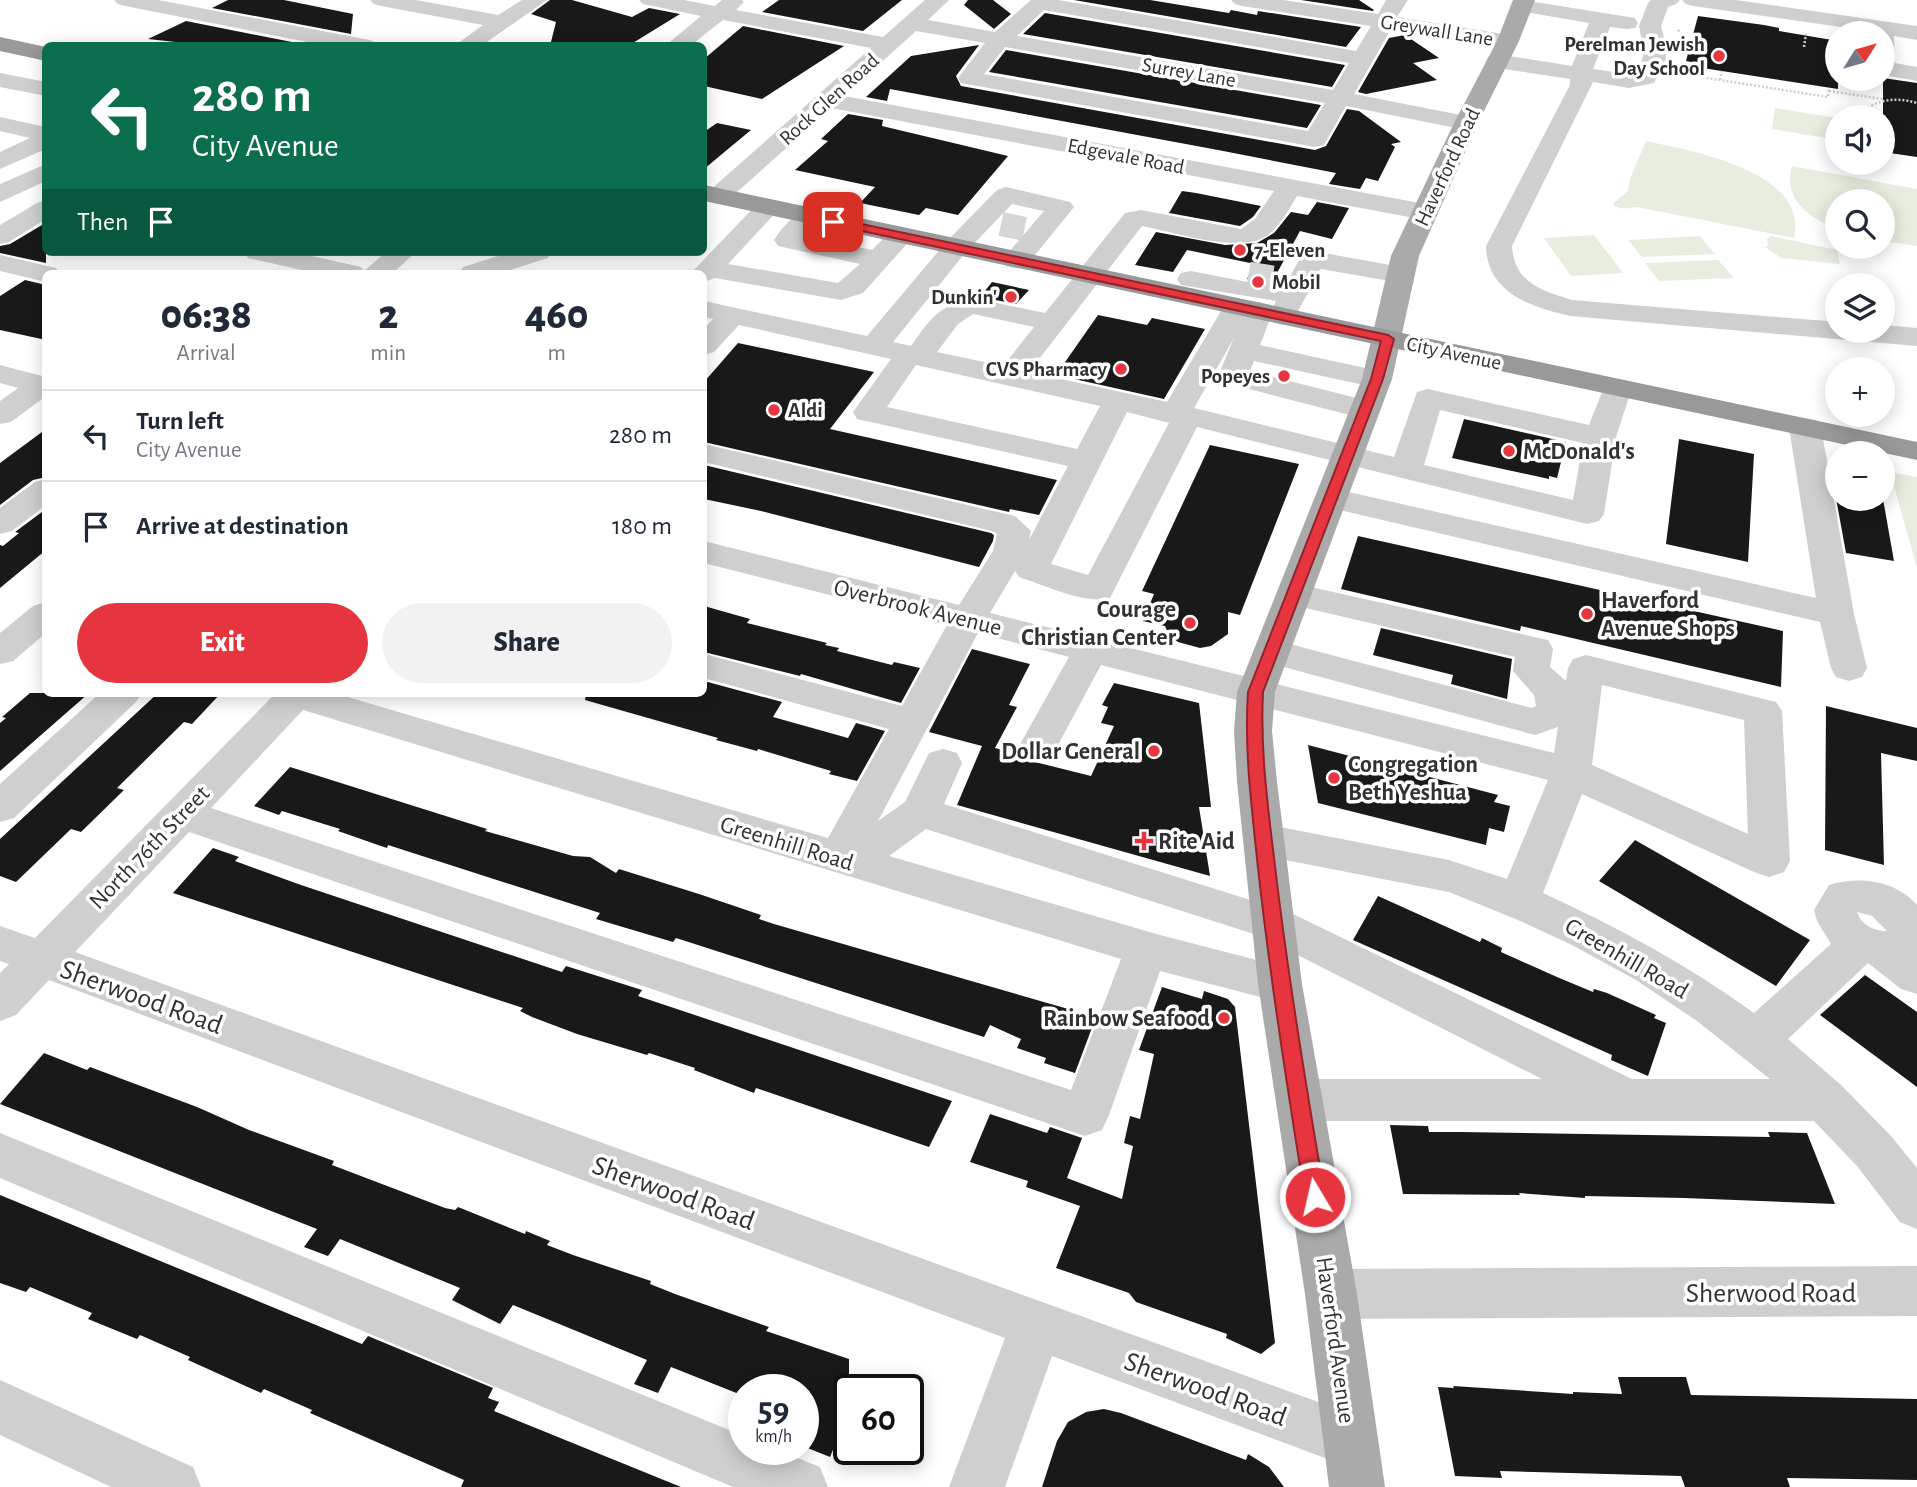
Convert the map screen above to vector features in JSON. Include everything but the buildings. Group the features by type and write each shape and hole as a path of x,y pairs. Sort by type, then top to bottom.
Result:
{"highway":[{"path":"0,44 42,53"},
{"name":"City Avenue","path":"711,195 900,237 1010,228 1090,276 1187,287 1267,292 1388,339 1917,452"}],"main road":[{"name":"Haverford Road","path":"1388,339 1405,256 1466,123 1503,51 1523,3"},
{"name":"Haverford Avenue","path":"1353,1464 1331,1294 1279,984 1253,731 1255,692 1377,379 1388,339"}],"street":[{"path":"125,0 344,42"},
{"path":"381,0 501,22"},
{"path":"471,42 536,0"},
{"path":"650,0 728,6 888,45"},
{"name":"Rock Glen Road","path":"711,195 827,100 938,0"},
{"name":"Greywall Lane","path":"1242,0 1384,22 1503,51 1580,74 1629,81 1646,78 1652,71 1661,26"},
{"path":"1363,59 1041,2 1000,40 969,78 1315,140 1398,0"},
{"path":"1523,3 1602,19 1661,26 1659,3 1669,0"},
{"path":"1693,0 1836,21"},
{"path":"681,42 728,6"},
{"path":"1602,19 1580,74 1582,85 1499,246 1498,258 1505,275 1521,290 1544,301 1570,308 1917,337"},
{"name":"Surrey Lane","path":"912,24 1339,98 1466,123"},
{"path":"190,26 264,42"},
{"path":"1895,30 1917,33"},
{"path":"1895,70 1917,74"},
{"path":"0,80 42,88"},
{"name":"Edgevale Road","path":"827,100 1425,212"},
{"path":"5,125 42,110"},
{"path":"5,125 42,135"},
{"path":"0,162 42,138"},
{"path":"0,194 39,179"},
{"path":"1009,377 1134,219 1141,218 1241,237 1250,236 1257,233 1268,220 1290,187"},
{"path":"767,237 768,207"},
{"path":"0,236 42,210"},
{"path":"715,273 767,237 810,217"},
{"path":"874,347 1010,228"},
{"path":"767,237 879,260"},
{"path":"715,273 841,292 853,287 900,237"},
{"path":"275,256 336,270"},
{"path":"380,270 398,256"},
{"path":"448,270 465,256"},
{"path":"482,270 526,256"},
{"path":"0,263 42,273"},
{"path":"1187,287 1267,292 1398,288"},
{"path":"0,288 42,298"},
{"path":"1267,292 1233,376 1356,432 1406,470 1587,514 1600,437 1618,388"},
{"path":"1111,413 1031,569 1098,590 1181,416 1267,292"},
{"path":"1053,323 972,306 964,307 949,315 906,363 868,412 1087,460"},
{"path":"707,310 874,347 906,363 1111,413 1181,416 1238,427 1356,432"},
{"path":"707,343 733,315"},
{"path":"957,365 992,320"},
{"path":"1243,350 1377,379"},
{"path":"906,363 957,365 1009,377 1111,413"},
{"path":"0,374 42,386"},
{"path":"0,415 42,387"},
{"path":"1406,470 1428,398 1600,437"},
{"path":"1804,428 1836,614 1849,668"},
{"path":"707,454 1003,523 1014,531 1010,551 911,722 845,860"},
{"path":"0,524 42,492"},
{"path":"1331,498 1836,614"},
{"name":"Overbrook Avenue","path":"707,553 1572,772 1769,860 1763,710 1586,668 1572,772"},
{"path":"1271,651 1535,722 1556,712 1552,691 1531,671 1535,649 1293,594"},
{"path":"0,652 42,617"},
{"path":"1038,746 1091,650"},
{"path":"707,667 911,722"},
{"path":"0,807 119,697"},
{"name":"North 76th Street","path":"0,1002 21,951 181,814 294,697"},
{"name":"Greenhill Road","path":"307,697 1146,949 1279,984"},
{"path":"845,860 920,812 943,763"},
{"path":"1518,902 1572,772"},
{"path":"920,812 1274,924 1628,1100"},
{"path":"181,814 1085,1115 1146,949"},
{"name":"Greenhill Road","path":"1265,840 1455,878 1569,923 1672,981 1756,1040 1838,1112 1917,1206"},
{"name":"Sherwood Road","path":"21,951 1036,1326 1353,1464"},
{"path":"1756,1040 1888,956"},
{"path":"1299,1100 1824,1100"},
{"path":"0,1156 800,1487"},
{"name":"Sherwood Road","path":"1331,1294 1917,1291"},
{"path":"977,1487 1036,1326"},
{"path":"0,1407 173,1487"}],"path":[{"path":"1661,26 1681,32 1685,44 1679,48"},
{"path":"1720,80 1723,71"},
{"path":"1672,78 1674,72 1828,97 1829,89 1917,103"},
{"path":"1874,105 1883,99"}],"shaded area":[{"path":"1775,108 1825,116 1825,138 1772,129"},
{"path":"1646,141 1717,158 1766,181 1784,196 1794,215 1794,238 1637,207 1618,208 1613,204 1628,191 1630,179"},
{"path":"1792,166 1825,172 1825,175 1841,175 1917,189 1917,246 1895,243 1895,189 1825,189 1825,223 1801,206 1791,189"},
{"path":"1594,235 1623,273 1571,276 1544,238"},
{"path":"1700,236 1715,254 1642,257 1628,240"},
{"path":"1771,236 1825,247 1825,259 1839,259 1840,264 1781,258 1765,247 1768,246 1767,239"},
{"path":"1718,260 1734,278 1659,281 1645,263"},
{"path":"1895,473 1917,477 1917,568 1895,490"}],"tunnel":[{"path":"1001,224 1025,229"},
{"path":"1248,277 1272,281"}],"place":[{"name":"Perelman Jewish Day School","path":"1719,56"},
{"name":"7-Eleven","path":"1240,250"},
{"name":"Mobil","path":"1258,282"},
{"name":"Dunkin'","path":"1011,297"},
{"name":"CVS Pharmacy","path":"1121,369"},
{"name":"Popeyes","path":"1284,376"},
{"name":"Aldi","path":"774,410"},
{"name":"McDonald's","path":"1509,451"},
{"name":"Haverford Avenue Shops","path":"1587,614"},
{"name":"Courage Christian Center","path":"1190,623"},
{"name":"Dollar General","path":"1154,751"},
{"name":"Congregation Beth Yeshua","path":"1334,778"},
{"name":"Rite Aid","path":"1144,841"},
{"name":"Rainbow Seafood","path":"1224,1018"}],"route":[{"path":"833,222 1388,339 1377,379 1255,692 1253,731 1257,782 1279,984 1315,1197"}]}
